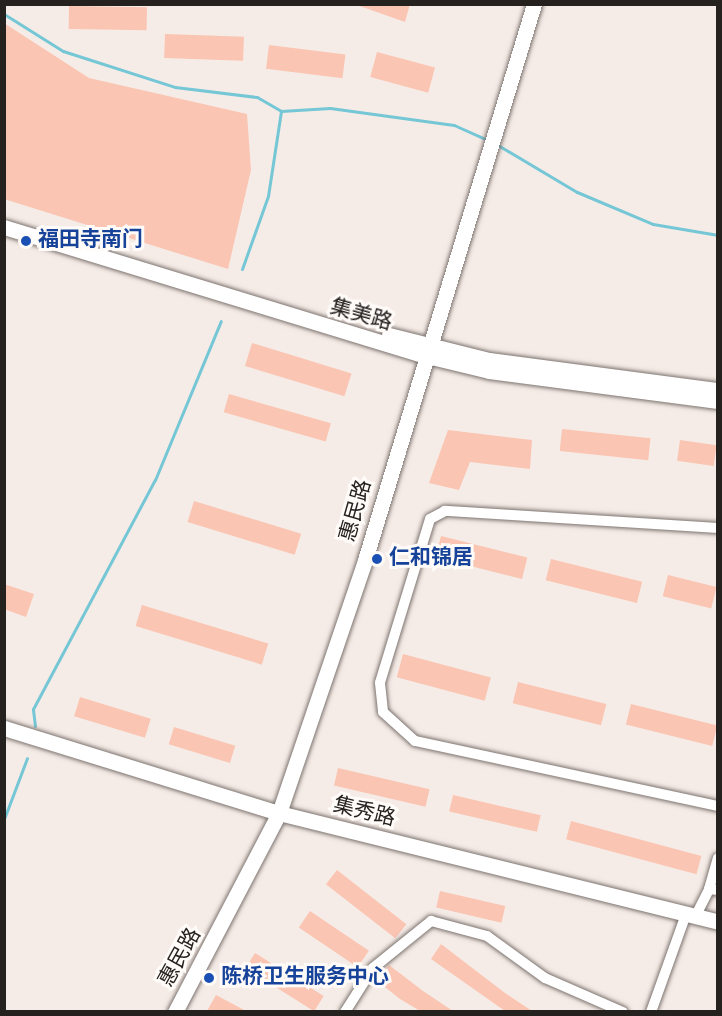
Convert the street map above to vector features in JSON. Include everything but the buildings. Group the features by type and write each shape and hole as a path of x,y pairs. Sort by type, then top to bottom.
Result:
{"street":[{"name":"惠民路","path":"175,1011 279,813 365,560 425,350 487,160 534,4"},
{"name":"集美路","path":"4,218 489,371 717,401"},
{"name":"集美路","path":"4,227 425,350 717,390"},
{"path":"717,528 445,511 430,519 380,683 383,712 415,741 717,806"},
{"name":"集秀路","path":"4,728 279,813 717,922"},
{"path":"651,1011 691,915 713,890 717,858"},
{"path":"345,1011 373,968 432,921 487,936 545,978 623,1011"}],"waterway":[{"path":"4,14 63,51 175,87 257,97 281,111 330,108 454,125 488,140"},
{"path":"242,269 268,196 281,111"},
{"path":"496,144 577,192 653,224 718,235"},
{"path":"35,726 33,709 155,480 221,321"},
{"path":"4,819 27,758"}],"place":[{"name":"福田寺南门","path":"26,241"},
{"name":"仁和锦居","path":"377,559"},
{"name":"陈桥卫生服务中心","path":"209,978"}]}
